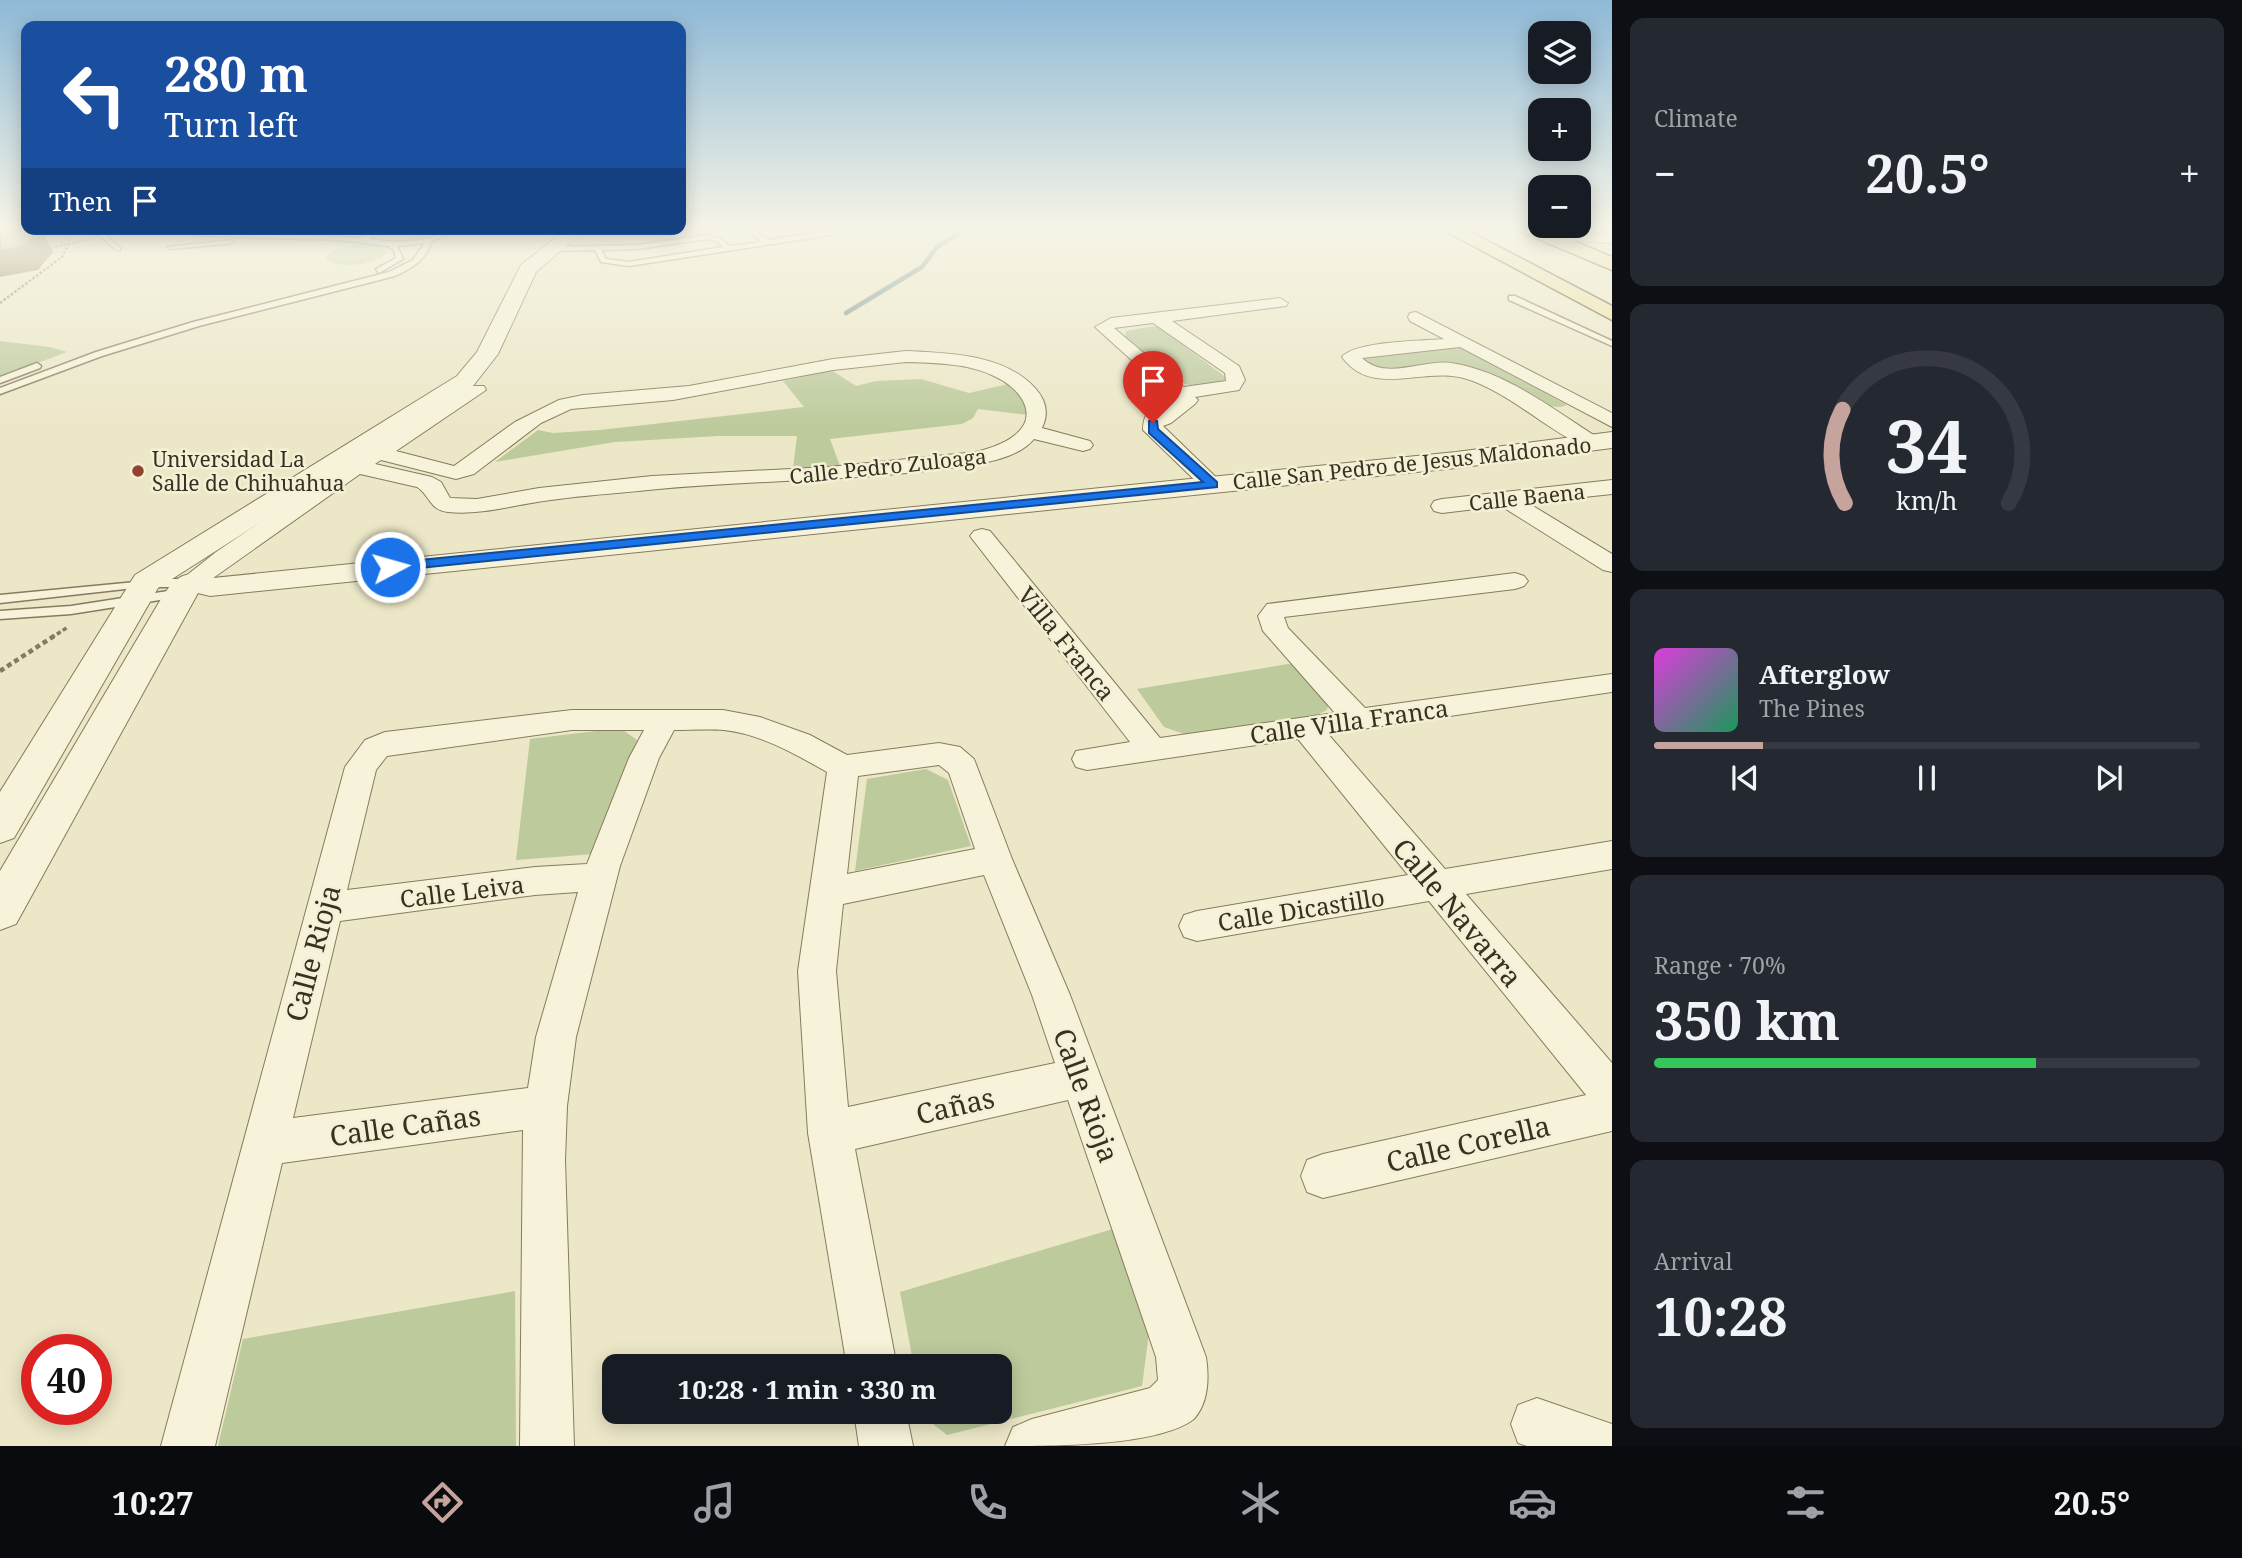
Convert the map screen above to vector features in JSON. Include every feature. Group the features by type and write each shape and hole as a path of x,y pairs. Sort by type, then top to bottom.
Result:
{"main road":[{"path":"1575,294 1612,314"}],"street":[{"path":"0,827 161,592 452,391 473,373 487,354 516,294"},
{"path":"1213,485 1153,430 1153,423 1164,419 1188,400 1108,334 1104,327 1111,323 1280,303"},
{"path":"1416,317 1612,421"},
{"path":"1157,318 1233,370 1236,380 1231,386 1180,393"},
{"path":"1462,342 1360,353 1351,357 1362,368 1382,374 1448,368 1474,373 1548,416 1602,441"},
{"path":"969,362 987,344"},
{"path":"358,457 456,473 559,400 692,392 875,359 918,357 969,362 999,372 1028,392 1036,402 1038,415 1033,432 1083,445"},
{"path":"0,911 161,592 226,555 358,457 477,390"},
{"path":"1548,416 1593,411"},
{"name":"Calle Pedro Zuloaga","path":"358,457 424,482 433,487 440,502 446,505 477,506 539,495 639,484 829,474 978,458 1004,451 1033,432"},
{"name":"Calle San Pedro de Jesus Maldonado","path":"161,592 1442,462 1602,441"},
{"name":"Calle Baena","path":"1442,506 1612,487"},
{"path":"1505,499 1612,565"},
{"name":"Villa Franca","path":"982,536 1152,749"},
{"path":"1359,720 1276,631 1271,616 1276,610 1515,582"},
{"name":"Calle Villa Franca","path":"1087,759 1612,683"},
{"path":"547,1446 543,1160 546,1106 556,1037 600,877 644,758 664,719"},
{"name":"Calle Rioja","path":"188,1446 361,767 376,747 385,743 572,720 664,719 723,720 748,724 799,743 843,767 939,754 958,760 963,767 995,859 1051,995 1081,1077 1181,1357 1184,1380 1178,1399 1164,1411 1032,1446"},
{"name":"Calle Navarra","path":"1305,727 1612,1096"},
{"path":"843,767 817,971 830,1133 870,1354"},
{"name":"Calle Dicastillo","path":"1197,926 1438,887 1612,855"},
{"path":"826,893 995,859"},
{"name":"Calle Leiva","path":"324,908 535,881 600,877"},
{"name":"Cañas","path":"830,1133 1081,1077"},
{"name":"Calle Cañas","path":"263,1144 546,1106"},
{"name":"Calle Corella","path":"1323,1176 1612,1110"},
{"path":"882,1424 886,1446"},
{"path":"1537,1424 1601,1446"}],"lane":[{"path":"58,359 204,313 280,294"},
{"path":"0,391 71,364 196,324 312,294"},
{"path":"1512,298 1612,344"},
{"path":"1592,335 1612,334"},
{"path":"0,380 47,363"},
{"path":"0,599 83,591 161,592"},
{"path":"71,610 83,591"},
{"path":"0,615 71,610 161,592"}],"path":[{"path":"0,671 161,592"}],"green space":[{"path":"1154,326 1228,379 1225,383 1191,386 1180,382 1125,338 1126,331"},
{"path":"0,341 50,347 67,352 0,377"},
{"path":"1459,348 1567,405 1546,405 1476,368 1446,365 1388,368 1359,361 1364,356"},
{"path":"831,370 856,386 876,381 921,379 969,393 1008,384 1024,397 1028,415 978,409 973,418 962,424 830,439 840,466 793,468 797,436 718,436 615,442 495,462 538,430 553,433 600,430 804,407 783,381"},
{"path":"1294,663 1329,701 1327,710 1317,715 1184,734 1164,727 1137,689"},
{"path":"620,728 637,740 594,854 516,860 530,739"},
{"path":"926,769 948,780 971,846 855,871 867,779"},
{"path":"1113,1229 1150,1325 1142,1386 1012,1419 1012,1354 912,1354 900,1292"},
{"path":"515,1291 516,1446 218,1446 243,1339"},
{"path":"933,1424 991,1424 947,1435"}],"waterway":[{"path":"846,313 877,294"}],"place":[{"name":"Universidad La Salle de Chihuahua","path":"138,471"}],"route":[{"path":"390,567 1213,485 1153,430 1153,423"}]}
